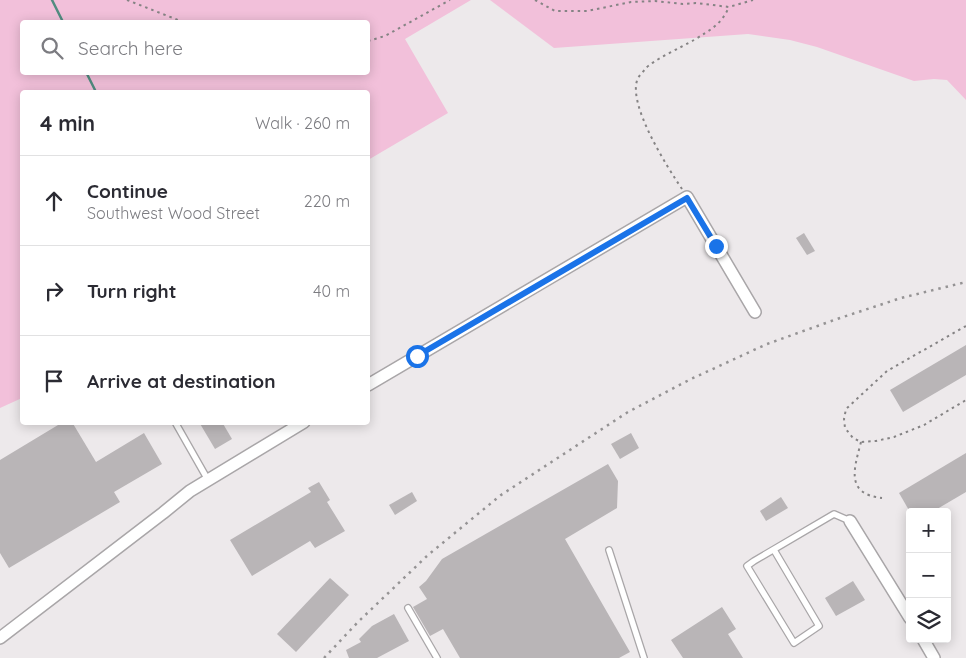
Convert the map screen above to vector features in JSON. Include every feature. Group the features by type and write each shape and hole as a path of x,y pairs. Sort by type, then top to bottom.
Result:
{"street":[{"path":"370,384 687,198 755,312"},
{"path":"0,638 163,513 182,496 299,425"},
{"path":"850,521 906,612"},
{"path":"925,643 934,658"}],"lane":[{"path":"177,425 208,480"},
{"path":"774,550 819,626 794,643 747,566 834,514 850,521"},
{"path":"609,550 644,658"},
{"path":"408,608 437,658"}],"path":[{"path":"127,0 178,20"},
{"path":"370,40 386,36 450,0"},
{"path":"536,0 555,11 586,11 632,2 696,3 729,7 753,0"},
{"path":"687,198 652,140 636,93 638,79 647,67 714,28 724,19 729,7"},
{"path":"966,326 887,371 846,409 845,428 853,438 861,442 876,441 902,434 924,425 966,400"},
{"path":"861,442 853,471 854,480 861,492 872,497 882,498"}],"shaded area":[{"path":"0,0 471,0 405,39 448,113 370,159 370,90 20,90 20,399 0,408"},
{"path":"490,0 966,0 966,100 947,80 914,81 817,47 790,40 748,34 554,48"}],"building":[{"path":"804,233 815,251 807,255 796,238"},
{"path":"966,345 966,375 903,412 890,390"},
{"path":"58,425 74,425 96,462 144,433 162,464 114,492 120,502 9,568 0,553 0,460"},
{"path":"201,425 224,425 232,439 215,449"},
{"path":"631,433 639,448 620,459 611,444"},
{"path":"966,453 966,492 939,508 908,508 899,493"},
{"path":"608,464 618,481 617,508 565,539 630,652 619,658 460,658 443,629 430,636 413,607 427,599 419,587 426,581 442,559"},
{"path":"319,482 330,500 327,502 345,531 315,548 310,541 252,576 230,540 311,492 308,488"},
{"path":"412,492 417,501 395,515 389,505"},
{"path":"781,497 788,508 766,521 760,511"},
{"path":"330,578 349,595 296,652 277,634"},
{"path":"853,581 865,600 836,616 825,598"},
{"path":"722,607 736,629 728,634 743,658 683,658 671,640"},
{"path":"394,614 409,641 377,658 349,658 346,650 361,642 359,639 372,626"}],"waterway":[{"path":"52,0 62,20"},
{"path":"88,75 95,90"}],"railway":[{"path":"324,658 358,622 428,555 501,495 628,412 691,379 767,344 901,298 966,282"}],"route":[{"path":"417,356 687,198 716,246"}]}
